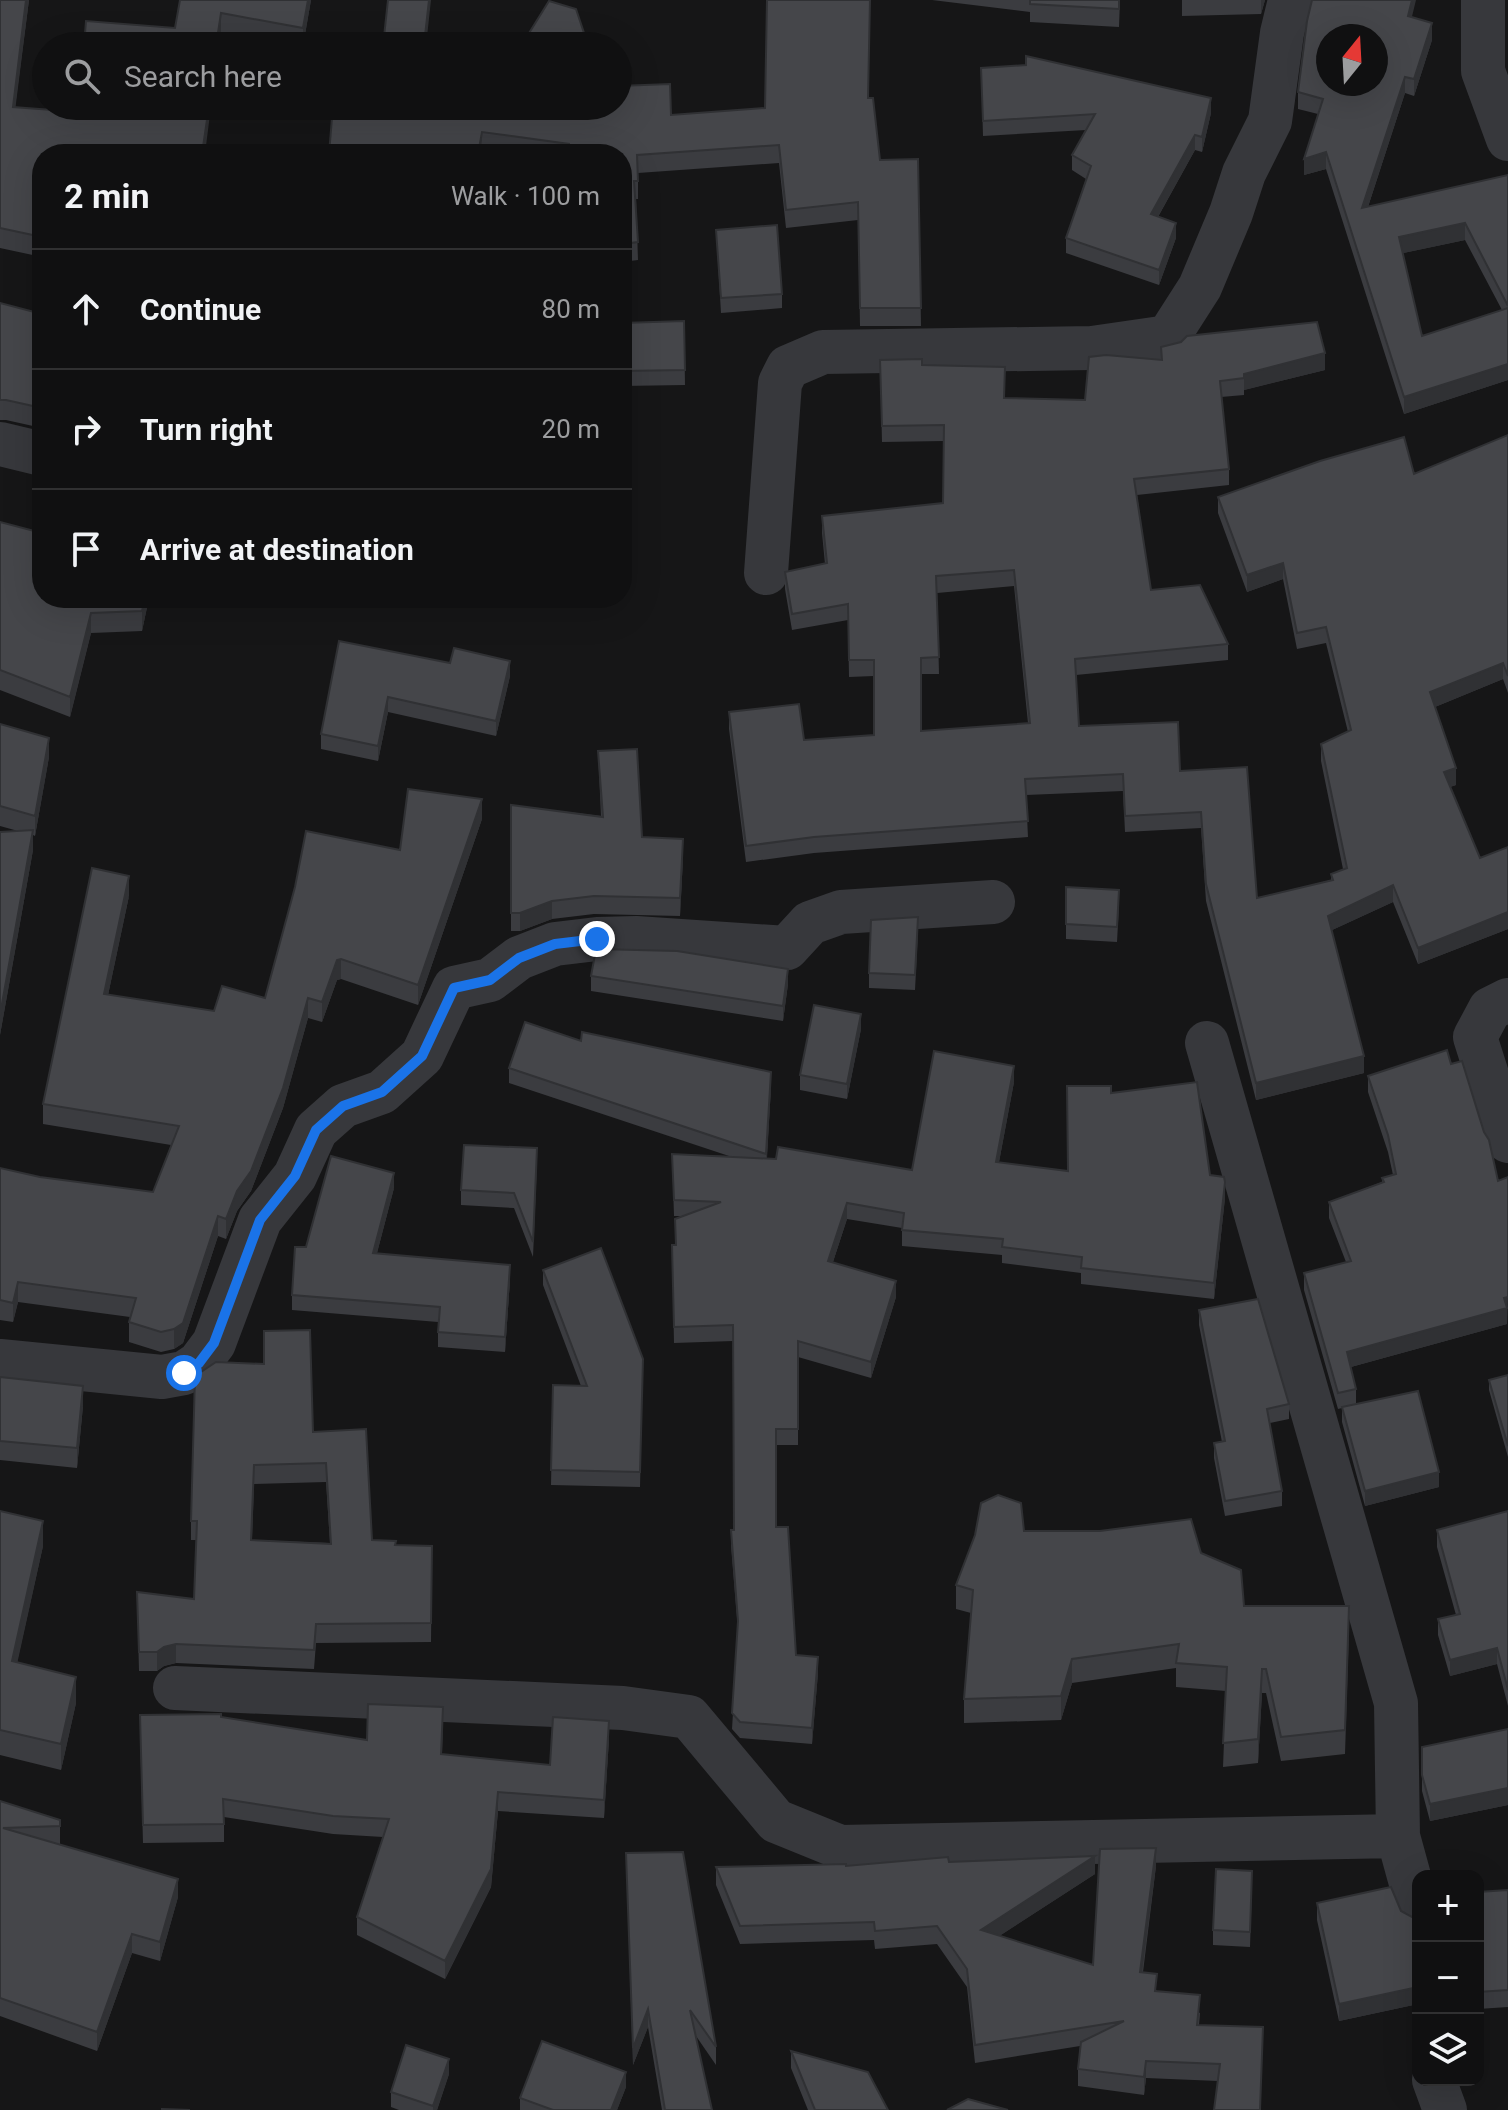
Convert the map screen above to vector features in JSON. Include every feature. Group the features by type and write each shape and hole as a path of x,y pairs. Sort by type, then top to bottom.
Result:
{"street":[{"path":"766,573 780,383 788,367 823,352 1092,348 1168,337 1200,287 1244,173 1270,121 1282,33 1290,0"},
{"path":"1483,0 1483,71 1508,139"},
{"path":"0,444 32,452"},
{"path":"0,1361 162,1377 184,1373 199,1363 214,1343 260,1220 295,1176 316,1130 343,1106 382,1092 422,1056 454,988 490,980 519,958 555,944 636,938 787,948 810,923 841,912 993,902"},
{"path":"1508,1000 1490,1009 1475,1037 1508,1141"},
{"path":"1207,1043 1396,1703 1398,1836 1412,1887"},
{"path":"175,1688 623,1708 689,1717 776,1821 840,1847 1398,1836"},
{"path":"1436,2086 1445,2110"}],"building":[{"path":"0,0 26,0 13,107 32,108 32,120 207,120 203,144 32,144 32,235 0,228"},
{"path":"180,0 308,0 303,28 221,13 218,32 85,32 86,21 175,28"},
{"path":"388,0 429,0 425,32 385,32"},
{"path":"767,0 870,0 868,98 873,98 880,160 918,159 921,308 860,308 858,202 786,210 779,145 637,155 638,181 634,181 638,242 632,243 632,144 569,144 482,132 480,144 330,144 332,120 632,120 632,85 670,84 671,115 765,108"},
{"path":"1030,0 1119,0 1119,9 1030,4"},
{"path":"1312,0 1412,0 1408,16 1432,23 1414,79 1405,77 1362,208 1508,175 1508,306 1465,223 1399,237 1422,336 1508,308 1508,364 1404,397 1326,152 1304,159 1323,99 1298,92"},
{"path":"549,1 576,9 583,32 530,32"},
{"path":"1026,56 1211,98 1202,137 1195,135 1151,214 1176,223 1159,270 1066,238 1091,166 1072,155 1095,114 983,121 981,68 1026,65"},
{"path":"777,225 782,294 721,298 716,230"},
{"path":"0,303 32,311 32,406 0,400"},
{"path":"684,321 685,370 632,371 632,323"},
{"path":"1317,322 1325,353 1244,374 1244,378 1220,381 1229,469 1134,479 1151,590 1200,585 1228,644 1075,659 1079,726 1178,722 1180,771 1247,767 1257,898 1333,880 1331,874 1347,868 1321,744 1351,730 1326,627 1297,633 1283,563 1247,575 1218,497 1320,461 1404,437 1414,474 1508,435 1508,676 1503,663 1430,692 1456,768 1444,772 1480,858 1508,847 1508,912 1418,948 1393,885 1328,916 1364,1056 1256,1083 1206,884 1201,812 1125,816 1123,774 1025,779 1028,821 814,837 746,846 729,712 799,704 804,740 874,735 874,660 849,660 848,604 792,614 785,572 827,563 822,516 943,503 944,425 882,426 880,360 922,359 922,365 1005,367 1004,398 1085,400 1089,357 1106,355 1162,360 1161,347 1181,342 1187,336","holes":["1014,570 1030,723 921,731 921,658 939,657 936,576"]},
{"path":"0,522 32,530 32,608 143,608 142,611 91,613 70,697 0,670"},
{"path":"339,641 450,663 454,648 510,661 496,721 388,697 378,746 321,734"},
{"path":"0,724 49,738 35,816 0,806"},
{"path":"637,749 642,837 683,839 680,898 594,896 552,901 520,913 511,913 511,805 603,817 598,751"},
{"path":"408,789 482,799 418,985 341,959 337,960 322,1002 308,998 283,1088 251,1171 237,1191 226,1219 218,1216 183,1323 161,1332 129,1322 136,1298 18,1282 13,1303 0,1300 0,1168 40,1177 153,1192 179,1126 43,1104 92,868 129,876 104,994 214,1011 222,986 265,998 295,887 306,831 400,850"},
{"path":"33,830 0,1015 0,832"},
{"path":"1066,887 1119,890 1117,927 1066,924"},
{"path":"918,917 915,975 869,973 871,920"},
{"path":"596,949 677,951 788,969 783,1006 591,976"},
{"path":"814,1005 861,1014 847,1084 800,1075"},
{"path":"525,1022 581,1041 582,1032 771,1072 766,1154 509,1068"},
{"path":"1447,1050 1451,1064 1462,1061 1489,1140 1498,1181 1508,1177 1508,1297 1504,1298 1507,1308 1347,1352 1356,1389 1338,1393 1304,1273 1351,1261 1329,1202 1384,1182 1382,1178 1396,1174 1388,1135 1368,1076"},
{"path":"934,1051 1014,1066 996,1162 1068,1171 1067,1086 1111,1086 1111,1093 1197,1082 1210,1175 1224,1177 1225,1182 1214,1283 1081,1268 1082,1257 1002,1247 1003,1239 902,1230 904,1213 847,1203 828,1261 896,1281 871,1362 798,1341 798,1429 776,1429 776,1527 788,1527 796,1655 818,1657 812,1728 740,1722 732,1713 738,1621 731,1530 734,1530 733,1325 674,1327 672,1245 676,1245 675,1219 721,1202 674,1200 672,1154 776,1159 778,1147 912,1170"},
{"path":"464,1145 537,1148 533,1242 514,1193 461,1190"},
{"path":"331,1156 394,1173 373,1253 510,1265 505,1337 438,1332 440,1307 292,1295 295,1247 306,1247"},
{"path":"601,1248 643,1359 640,1472 551,1470 553,1385 587,1386 543,1270"},
{"path":"1258,1299 1289,1404 1267,1409 1282,1491 1225,1501 1214,1443 1225,1441 1199,1310"},
{"path":"310,1330 313,1432 366,1429 372,1540 396,1541 395,1545 432,1546 431,1623 316,1624 314,1650 176,1644 157,1652 139,1652 137,1592 194,1599 197,1521 191,1521 195,1376 216,1362 264,1364 264,1331","holes":["326,1463 331,1544 251,1540 254,1465"]},
{"path":"1508,1375 1508,1446 1489,1380"},
{"path":"0,1377 83,1386 77,1448 0,1441"},
{"path":"1418,1391 1439,1472 1365,1491 1342,1407"},
{"path":"998,1495 1021,1503 1024,1531 1100,1531 1191,1519 1201,1553 1241,1570 1244,1606 1349,1606 1345,1730 1281,1737 1266,1669 1262,1669 1258,1739 1223,1743 1227,1667 1176,1663 1179,1644 1072,1659 1061,1696 964,1699 973,1590 956,1585 975,1535 981,1503"},
{"path":"0,1511 43,1521 12,1661 76,1677 61,1744 0,1730"},
{"path":"1508,1511 1508,1690 1497,1648 1450,1660 1438,1619 1460,1614 1437,1530"},
{"path":"368,1704 443,1707 441,1754 550,1765 553,1717 609,1721 604,1800 498,1792 491,1869 445,1961 357,1917 389,1819 333,1816 223,1799 224,1824 143,1825 140,1715 221,1714 221,1717 367,1740"},
{"path":"1508,1729 1508,1788 1430,1804 1422,1775 1422,1747"},
{"path":"0,1801 60,1820 60,1826 3,1828 178,1879 160,1942 132,1934 97,2032 0,1998"},
{"path":"1156,1848 1140,1972 1157,1974 1155,1991 1200,1995 1197,2025 1263,2027 1260,2110 1214,2110 1220,2064 1146,2061 1144,2077 1078,2069 1081,2042 1124,2021 975,2045 967,1969 937,1926 875,1931 874,1922 740,1926 716,1867 846,1866 948,1857 949,1862 1095,1856 981,1930 1093,1965 1100,1849"},
{"path":"683,1852 716,2047 690,2010 712,2110 665,2110 648,2009 633,2048 626,1853"},
{"path":"1216,1869 1252,1871 1250,1932 1213,1930"},
{"path":"1391,1887 1401,1911 1412,1917 1412,1988 1339,2004 1317,1903"},
{"path":"1508,1890 1508,1990 1484,1992 1484,1892"},
{"path":"542,2041 626,2072 611,2110 553,2110 520,2098"},
{"path":"406,2045 449,2059 433,2106 391,2092"},
{"path":"791,2051 868,2072 888,2110 815,2110"},
{"path":"968,2099 1008,2110 947,2110"}],"route":[{"path":"184,1373 199,1363 214,1343 260,1220 295,1176 316,1130 343,1106 382,1092 422,1056 454,988 490,980 519,958 555,944 597,939"}]}
